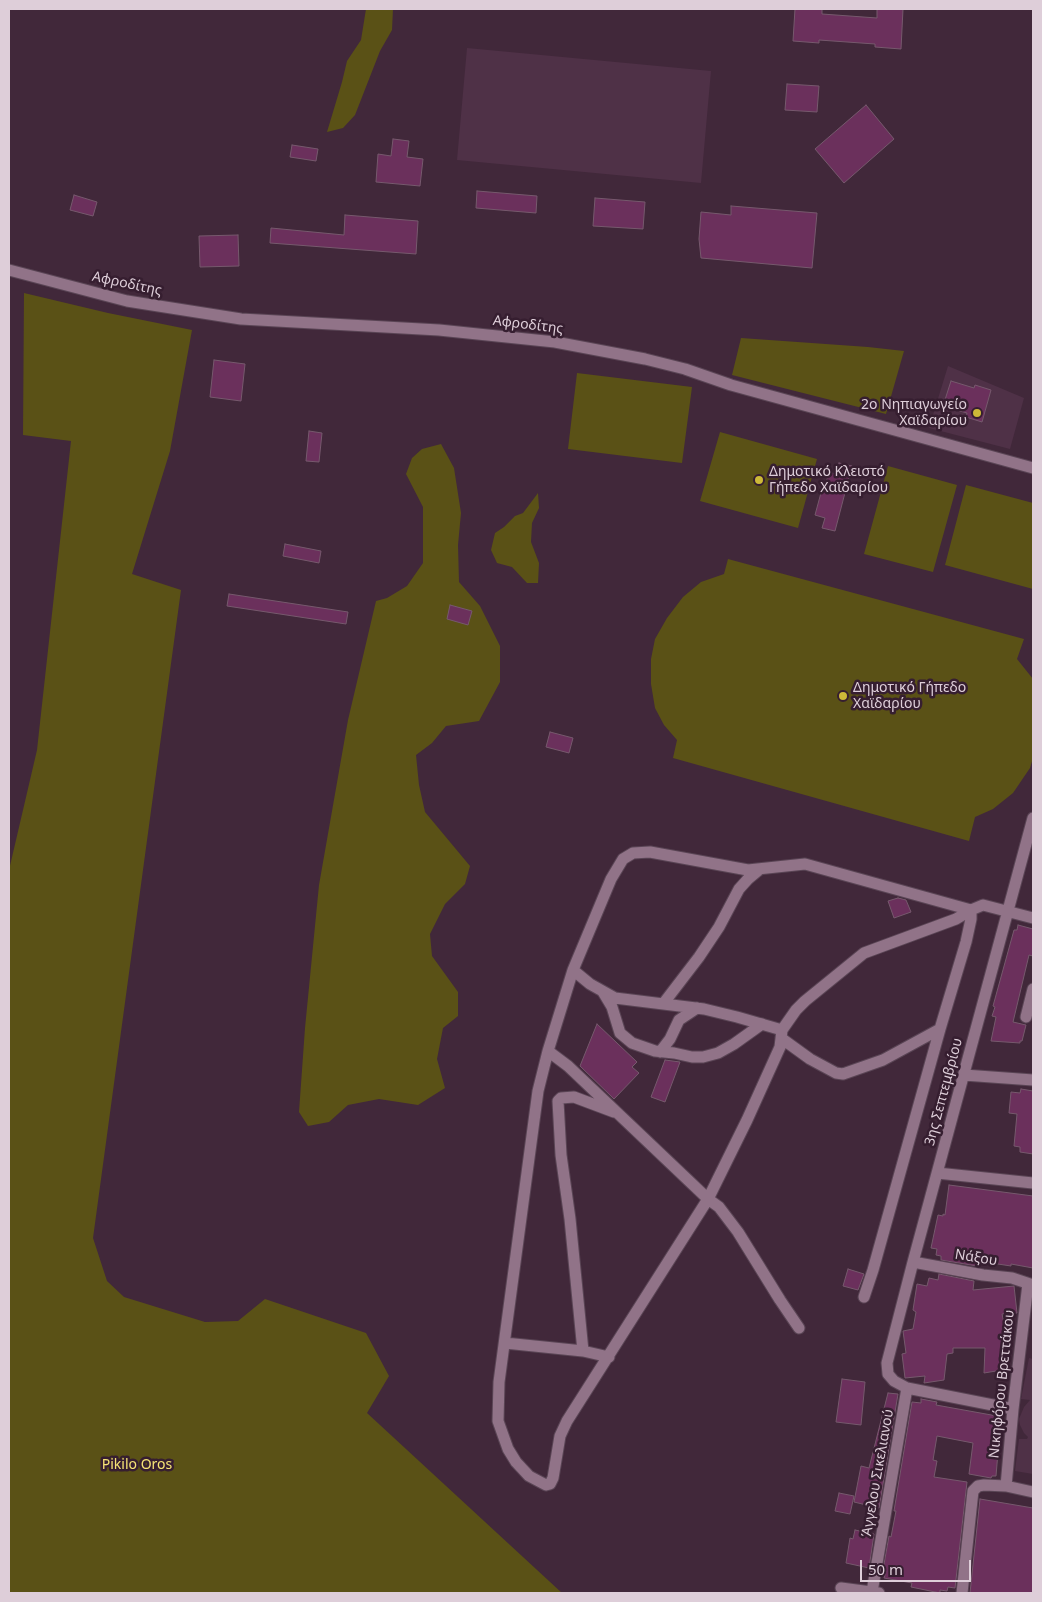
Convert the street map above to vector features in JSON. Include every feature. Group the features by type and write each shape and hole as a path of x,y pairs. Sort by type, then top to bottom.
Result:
{"street":[{"name":"Αφροδίτης","path":"9,270 127,301 241,319 439,330 555,342 645,359 685,369 731,385 1033,468"},
{"name":"3ης Σεπτεμβρίου","path":"907,1388 894,1381 888,1374 887,1363 1033,818"},
{"path":"970,910 805,864 748,870 650,852 633,853 623,859 611,879 573,970 548,1051 533,1121 499,1382 498,1421 508,1449 516,1462 529,1476 546,1485 550,1484 553,1478 560,1436 567,1421 708,1199 777,1055 782,1034 804,1001 864,953 956,919 970,910 983,905 1033,918"},
{"path":"663,1004 699,957 719,927 740,889 760,869"},
{"path":"864,1297 966,942 971,919 970,910"},
{"path":"573,970 590,984 614,998 697,1008 737,1016 762,1024 782,1034 810,1059 836,1073 843,1074 883,1060 940,1029"},
{"path":"1026,1016 1033,989"},
{"path":"603,992 612,1007 620,1033 632,1043 655,1051 703,1057 718,1053 762,1024"},
{"path":"660,1052 670,1039 679,1020 697,1008"},
{"path":"548,1051 568,1066 708,1199 719,1207 738,1232 799,1328"},
{"path":"964,1076 1033,1080"},
{"path":"583,1351 570,1219 561,1155 558,1101 561,1098 574,1097 620,1114"},
{"path":"937,1172 1033,1182"},
{"name":"Νάξου","path":"913,1262 983,1275 1012,1278 1030,1285"},
{"name":"Νικηφόρου Βρεττάκου","path":"1006,1486 1013,1409 1030,1285"},
{"path":"505,1344 583,1351 609,1357"},
{"path":"907,1388 1013,1409"},
{"name":"Άγγελου Σικελιανού","path":"876,1593 907,1388"},
{"path":"962,1593 973,1491 978,1486 984,1485 1006,1486 1033,1492"},
{"path":"841,1588 876,1593"}],"shaded area":[{"path":"467,48 711,71 701,183 457,160"},
{"name":"2ο Νηπιαγωγείο Χαϊδαρίου","path":"948,366 1024,398 1010,449 929,428"},
{"path":"1029,1358 1033,1359 1033,1474 1015,1471 1019,1439 1027,1439 1028,1437 1020,1425 1019,1419 1024,1407 1030,1400 1021,1399"}],"green space":[{"path":"366,9 393,9 392,30 380,51 355,115 343,128 327,132 347,61 361,40"},
{"name":"Pikilo Oros","path":"24,293 192,330 170,451 132,574 181,590 93,1238 107,1281 124,1297 205,1322 238,1321 265,1299 366,1333 389,1376 367,1413 562,1593 9,1593 9,870 37,750 71,441 23,435"},
{"path":"741,338 904,351 886,414 732,375"},
{"path":"577,373 692,387 682,463 568,449"},
{"name":"Δημοτικό Κλειστό Γήπεδο Χαϊδαρίου","path":"720,432 817,459 798,528 700,501"},
{"path":"441,444 454,468 461,513 458,545 459,582 480,606 500,646 500,682 479,721 446,726 432,743 416,755 419,785 425,812 470,866 465,884 445,904 430,934 432,956 458,992 458,1016 443,1028 437,1059 445,1088 418,1105 379,1099 348,1105 329,1122 308,1126 299,1112 319,885 348,720 376,601 387,598 407,586 423,563 423,507 406,474 412,458 422,449"},
{"path":"888,466 957,485 933,572 864,554"},
{"path":"966,485 1033,503 1033,589 945,565"},
{"path":"538,493 539,508 532,523 531,542 539,563 538,583 527,583 512,567 497,563 491,550 495,533 515,516 523,513"},
{"name":"Δημοτικό Γήπεδο Χαϊδαρίου","path":"728,559 1024,639 1017,659 1033,679 1033,758 1030,768 1013,793 993,809 975,817 969,841 673,758 677,740 664,725 655,708 651,684 651,659 655,639 667,618 683,597 701,582 724,574"}],"building":[{"path":"795,9 822,9 822,14 877,18 877,9 903,9 901,49 875,47 875,44 819,40 819,43 793,41"},
{"path":"787,84 819,86 817,112 785,110"},
{"path":"866,105 894,139 844,183 815,149"},
{"path":"393,139 409,141 407,157 423,159 420,186 376,182 378,154 391,156"},
{"path":"292,145 318,149 316,161 290,157"},
{"path":"477,191 537,196 536,213 476,208"},
{"path":"74,195 97,202 93,216 70,210"},
{"path":"595,198 645,202 643,229 593,226"},
{"path":"731,206 817,213 812,268 701,258 699,239 701,212 731,215"},
{"path":"345,215 418,221 416,254 270,243 271,228 344,235"},
{"path":"238,235 239,266 200,267 199,236"},
{"path":"214,360 245,364 241,401 210,397"},
{"path":"951,381 974,388 975,385 991,390 982,422 966,417 967,413 943,406"},
{"path":"309,431 322,433 319,462 306,461"},
{"path":"839,463 852,466 835,531 822,528 825,518 815,515 829,472 836,474"},
{"path":"285,544 321,551 319,563 283,556"},
{"path":"229,594 348,612 346,624 227,606"},
{"path":"450,605 472,611 468,625 447,619"},
{"path":"550,732 573,738 569,753 546,747"},
{"path":"898,898 906,900 911,912 894,918 888,901"},
{"path":"1018,925 1033,929 1033,956 1029,955 1013,1022 1026,1025 1020,1043 991,1041 996,1017 992,1016 995,1007 993,1006 1014,930 1017,930"},
{"path":"597,1024 637,1062 632,1067 639,1073 614,1099 580,1066"},
{"path":"665,1060 680,1062 665,1102 651,1097"},
{"path":"1021,1089 1033,1091 1033,1154 1020,1152 1020,1147 1014,1146 1017,1114 1009,1113 1011,1092 1020,1093"},
{"path":"949,1185 1033,1196 1033,1268 978,1261 977,1266 941,1260 941,1256 936,1255 937,1249 931,1248 938,1215 945,1215"},
{"path":"848,1269 864,1274 858,1290 843,1286"},
{"path":"939,1274 974,1281 973,1290 1014,1286 1017,1313 1002,1314 1005,1327 1002,1334 1002,1349 1008,1355 1006,1367 1002,1370 984,1373 985,1348 953,1348 953,1353 947,1354 944,1380 924,1383 925,1376 905,1378 902,1354 906,1353 903,1331 913,1329 916,1312 913,1310 917,1284 927,1286 929,1278 938,1280"},
{"path":"842,1379 865,1382 861,1425 836,1422"},
{"path":"888,1393 898,1394 879,1508 854,1502 861,1466 869,1468"},
{"path":"921,1399 937,1402 936,1405 997,1416 995,1426 1001,1427 996,1476 991,1478 969,1474 973,1443 937,1436 933,1460 937,1461 934,1477 967,1482 955,1588 948,1587 947,1591 940,1590 940,1593 911,1587 912,1583 884,1578 886,1571 883,1570 896,1511 894,1511 912,1402 921,1403"},
{"path":"839,1493 854,1496 850,1514 835,1511"},
{"path":"980,1499 1033,1508 1033,1593 970,1593"},
{"path":"855,1530 874,1534 869,1568 846,1563 850,1538 853,1539"}],"place":[{"name":"2ο Νηπιαγωγείο Χαϊδαρίου","path":"977,413"},
{"name":"Δημοτικό Κλειστό Γήπεδο Χαϊδαρίου","path":"759,480"},
{"name":"Δημοτικό Γήπεδο Χαϊδαρίου","path":"843,696"}]}
